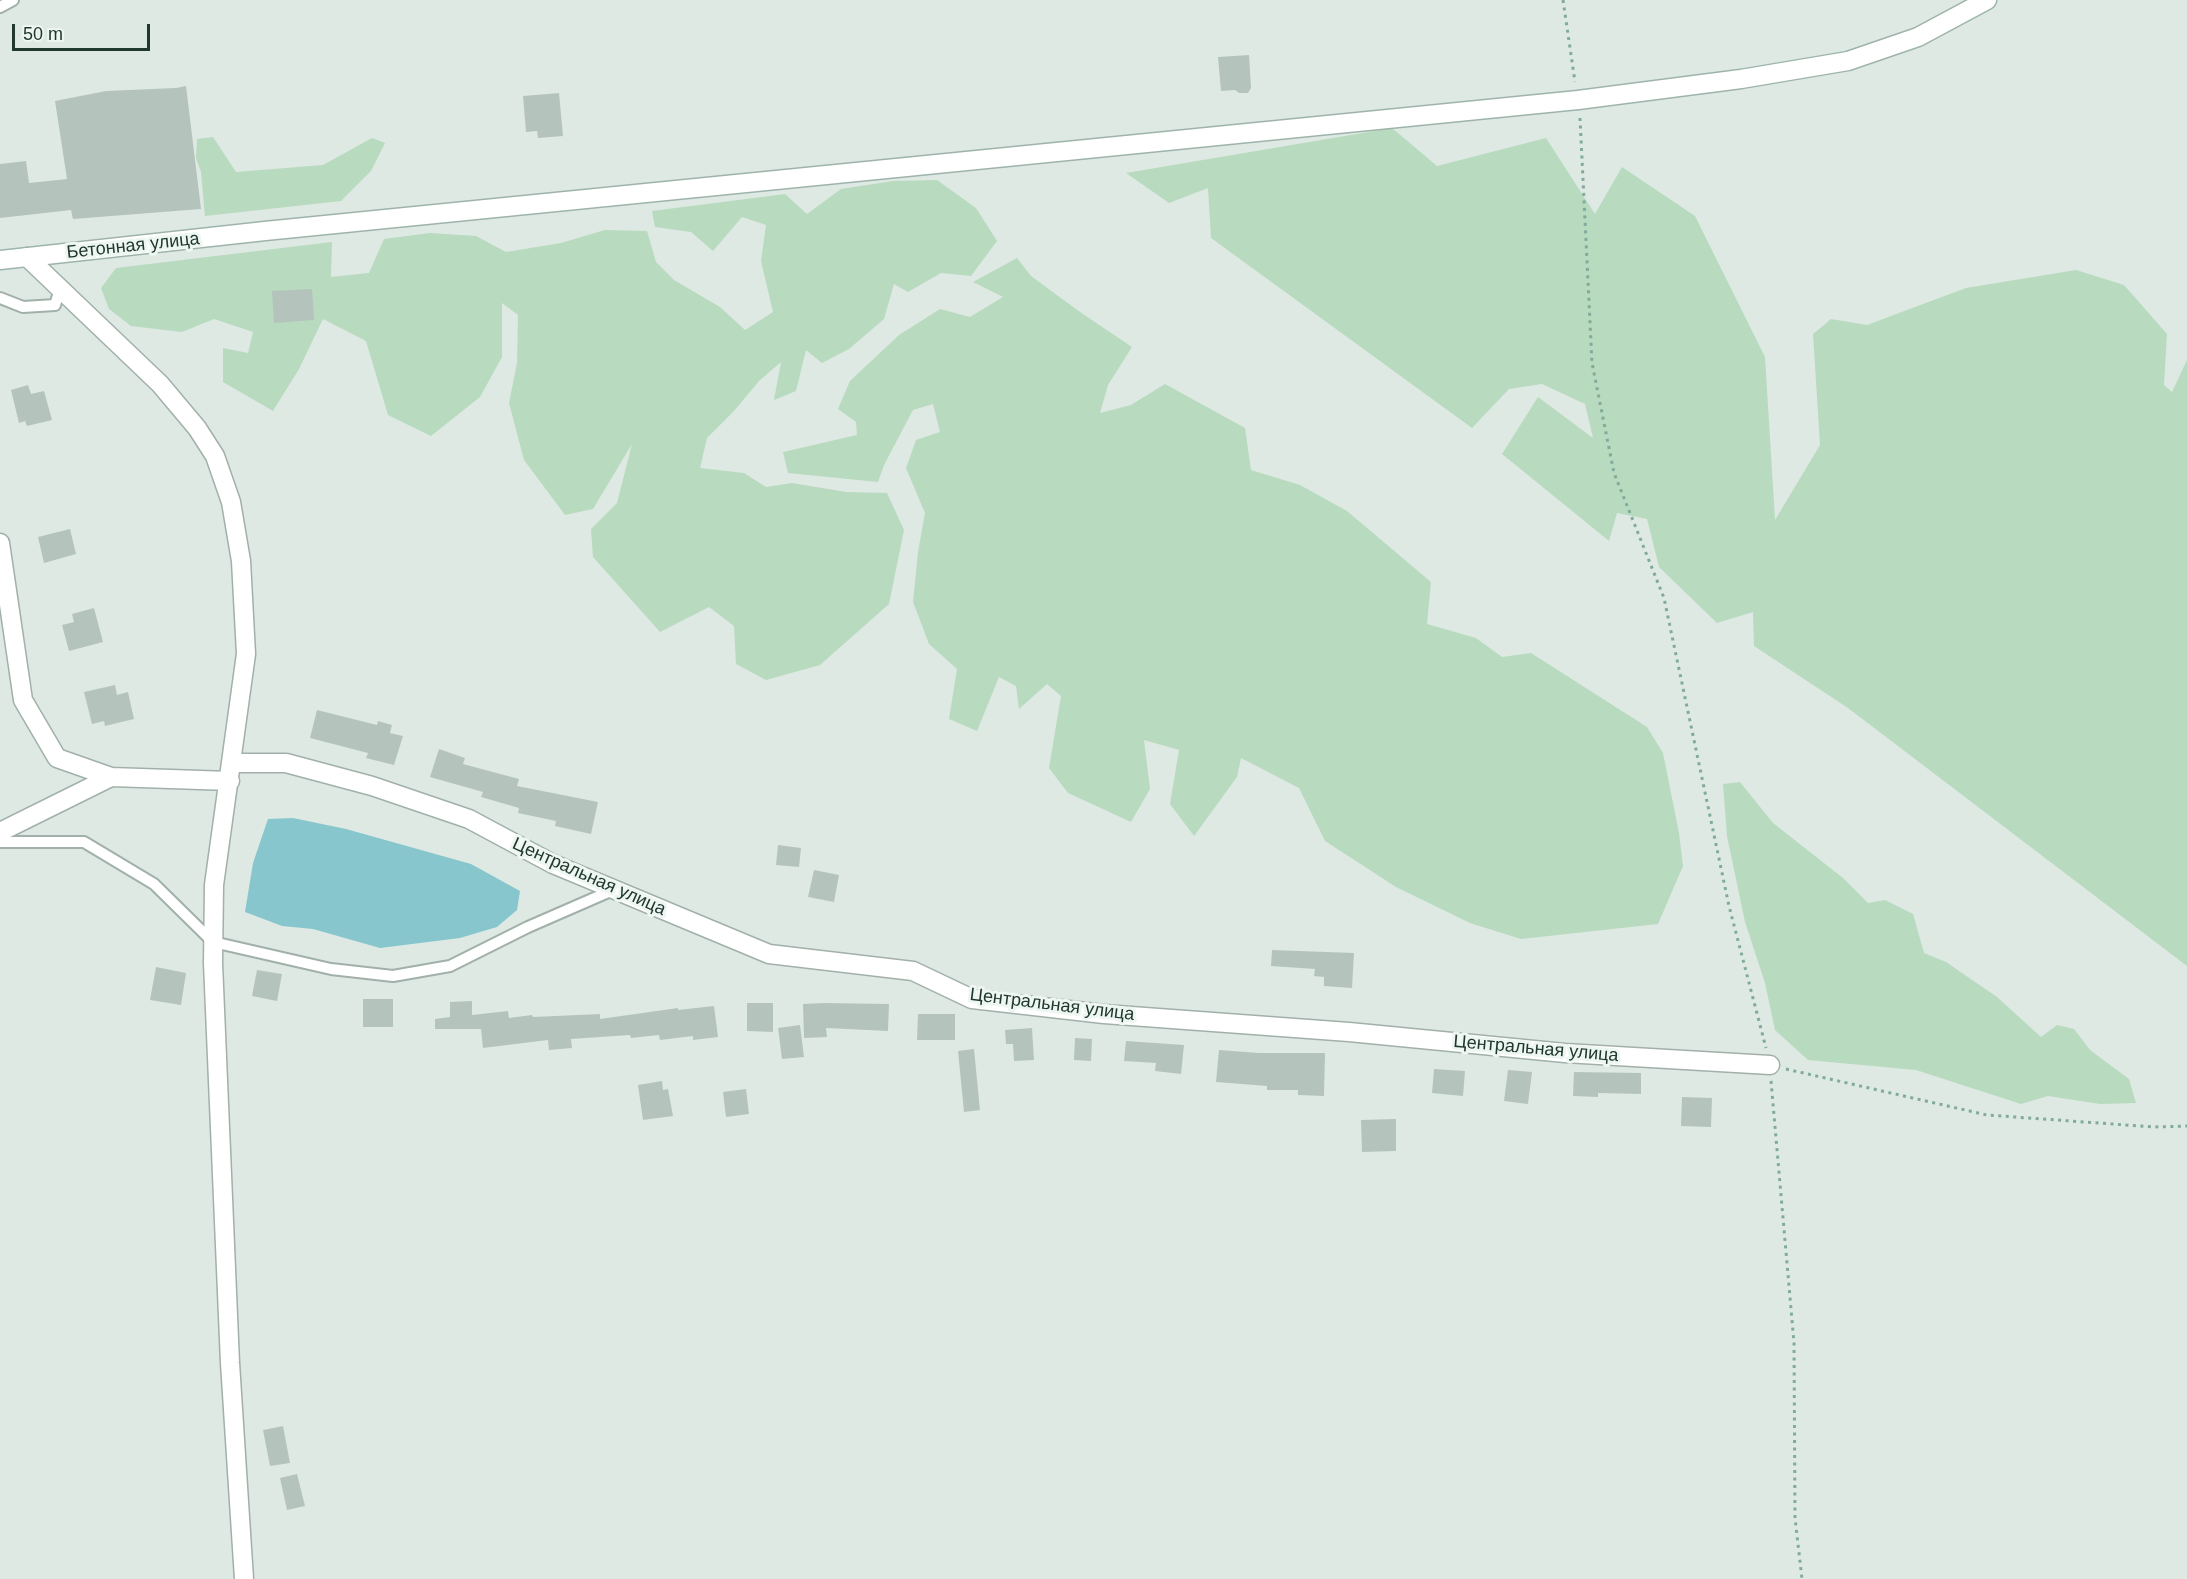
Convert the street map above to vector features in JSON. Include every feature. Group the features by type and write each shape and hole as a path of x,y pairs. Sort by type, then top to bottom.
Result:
{"street":[{"name":"Бетонная улица","path":"0,260 265,231 1578,100 1741,79 1848,61 1918,37 1987,0"},
{"path":"27,257 160,384 196,428 215,456 231,502 241,561 246,654 214,885 213,942 230,1363 244,1579"},
{"path":"0,543 23,700 57,758 111,777"},
{"name":"Центральная улица","path":"111,777 231,772 286,763 372,786 469,819 553,864 769,954 913,971 972,999 1104,1014 1349,1032 1565,1053 1770,1065"},
{"path":"0,832 111,777"}],"lane":[{"path":"0,7 13,0"},
{"path":"0,298 23,308 55,305 60,289"},
{"path":"0,842 84,842 154,884 213,942 331,969 393,976 450,966 528,927 613,890"}],"path":[{"path":"1563,0 1578,100 1584,171 1592,363 1614,473 1664,598 1729,906 1770,1065 1794,1342 1795,1518 1802,1579"},
{"path":"1770,1065 1987,1115 2154,1127 2187,1126"}],"green space":[{"path":"1392,128 1437,166 1546,138 1595,214 1622,167 1695,216 1765,357 1775,520 1820,445 1813,334 1831,319 1867,325 1966,288 2076,270 2124,285 2167,334 2164,385 2172,392 2187,360 2187,966 1848,708 1754,646 1753,612 1717,623 1659,567 1647,519 1617,513 1609,541 1502,454 1538,397 1593,438 1585,404 1542,384 1509,389 1472,428 1211,238 1208,188 1169,203 1126,173"},
{"path":"213,137 236,172 323,165 372,138 385,143 371,171 341,201 205,216 201,172 196,158 197,139"},
{"path":"937,180 976,208 997,241 971,276 941,273 908,292 894,284 884,319 849,349 822,363 806,350 796,391 774,400 781,362 759,381 707,438 700,468 744,473 766,487 792,483 846,492 887,493 904,530 889,604 820,665 766,680 736,664 734,626 709,607 660,632 593,557 591,529 617,503 632,444 593,509 565,515 524,460 509,403 517,363 518,315 502,303 502,357 480,397 431,436 388,415 366,341 323,319 299,369 273,411 223,382 223,348 248,353 253,332 214,319 182,332 131,326 109,309 101,288 116,268 332,242 331,277 369,273 384,239 430,233 476,236 506,252 561,243 605,230 647,231 656,262 674,280 720,307 745,330 773,312 761,261 766,225 742,217 713,251 691,232 655,227 652,211 785,194 807,214 841,189 893,181"},
{"path":"1017,258 1031,276 1132,347 1108,385 1100,413 1131,405 1165,384 1245,428 1251,470 1300,485 1347,511 1431,582 1427,624 1476,638 1502,657 1531,653 1647,727 1663,753 1679,833 1683,866 1658,924 1521,939 1470,923 1396,887 1325,841 1299,788 1241,758 1237,777 1194,836 1170,804 1179,750 1144,740 1150,789 1131,822 1068,793 1049,768 1061,696 1047,684 1019,709 1016,686 999,677 977,731 949,719 957,669 929,644 913,602 925,513 906,468 916,440 940,432 933,404 913,410 884,465 878,482 788,473 783,452 857,435 856,422 838,409 850,381 899,335 940,309 970,317 1003,297 973,282"},
{"path":"1740,782 1773,823 1843,878 1868,903 1885,900 1913,914 1924,953 1946,962 1997,997 2041,1037 2057,1025 2074,1029 2090,1050 2129,1079 2136,1103 2100,1104 2048,1096 2021,1104 1916,1070 1808,1060 1775,1030 1765,983 1745,922 1727,836 1723,784"}],"water":[{"path":"293,818 346,829 471,864 520,891 517,910 497,927 460,938 380,948 313,929 282,926 245,912 253,863 268,819"}],"building":[{"path":"1249,55 1251,88 1248,93 1239,93 1235,90 1221,91 1218,57"},
{"path":"186,86 201,209 73,219 71,210 0,218 0,164 26,161 29,183 67,179 55,101 106,91"},
{"path":"559,93 563,136 538,138 537,131 526,132 523,96"},
{"path":"312,289 314,320 274,323 272,291"},
{"path":"28,385 31,394 44,391 52,420 27,426 25,421 19,423 11,390"},
{"path":"70,529 76,554 44,563 38,537"},
{"path":"94,608 103,642 69,651 62,625 74,622 72,614"},
{"path":"115,685 117,695 128,692 134,719 105,726 104,721 92,724 84,692"},
{"path":"317,710 377,725 378,721 392,725 390,733 403,736 394,765 366,758 368,753 310,738"},
{"path":"439,749 465,758 463,764 519,779 517,786 598,802 591,834 555,826 556,821 518,813 519,808 481,797 483,792 430,777"},
{"path":"778,845 801,848 799,867 776,865"},
{"path":"814,870 839,875 834,902 808,897"},
{"path":"1272,950 1354,953 1352,988 1324,986 1324,977 1314,976 1315,969 1271,966"},
{"path":"156,967 186,973 181,1005 150,1000"},
{"path":"257,970 282,974 277,1001 252,996"},
{"path":"363,999 393,999 393,1027 363,1027"},
{"path":"472,1001 472,1015 508,1011 509,1018 532,1015 533,1017 600,1014 600,1019 678,1008 678,1010 714,1006 718,1037 693,1040 693,1036 660,1040 659,1035 631,1038 630,1035 571,1039 572,1048 549,1050 548,1040 483,1048 481,1029 435,1029 435,1019 450,1017 450,1002"},
{"path":"747,1003 773,1003 773,1032 747,1031"},
{"path":"803,1004 889,1004 888,1031 826,1028 827,1037 804,1038"},
{"path":"918,1014 955,1014 955,1040 917,1040"},
{"path":"800,1025 804,1057 782,1059 778,1028"},
{"path":"1032,1028 1034,1060 1014,1061 1013,1044 1006,1044 1005,1030"},
{"path":"1075,1038 1092,1039 1091,1061 1074,1060"},
{"path":"1126,1041 1184,1045 1181,1074 1155,1071 1156,1063 1124,1061"},
{"path":"974,1049 980,1110 964,1112 958,1051"},
{"path":"1219,1050 1259,1053 1325,1053 1324,1096 1298,1095 1298,1090 1267,1090 1267,1086 1216,1082"},
{"path":"1434,1069 1465,1071 1463,1096 1432,1093"},
{"path":"1508,1070 1532,1072 1528,1104 1504,1101"},
{"path":"1574,1072 1641,1073 1641,1094 1598,1093 1598,1097 1573,1096"},
{"path":"662,1081 663,1090 668,1089 673,1116 643,1120 638,1085"},
{"path":"746,1089 749,1114 726,1117 723,1092"},
{"path":"1682,1097 1712,1098 1711,1127 1681,1126"},
{"path":"1396,1119 1396,1151 1362,1152 1361,1120"},
{"path":"283,1426 290,1463 270,1466 263,1430"},
{"path":"297,1474 305,1506 287,1510 280,1478"}]}
